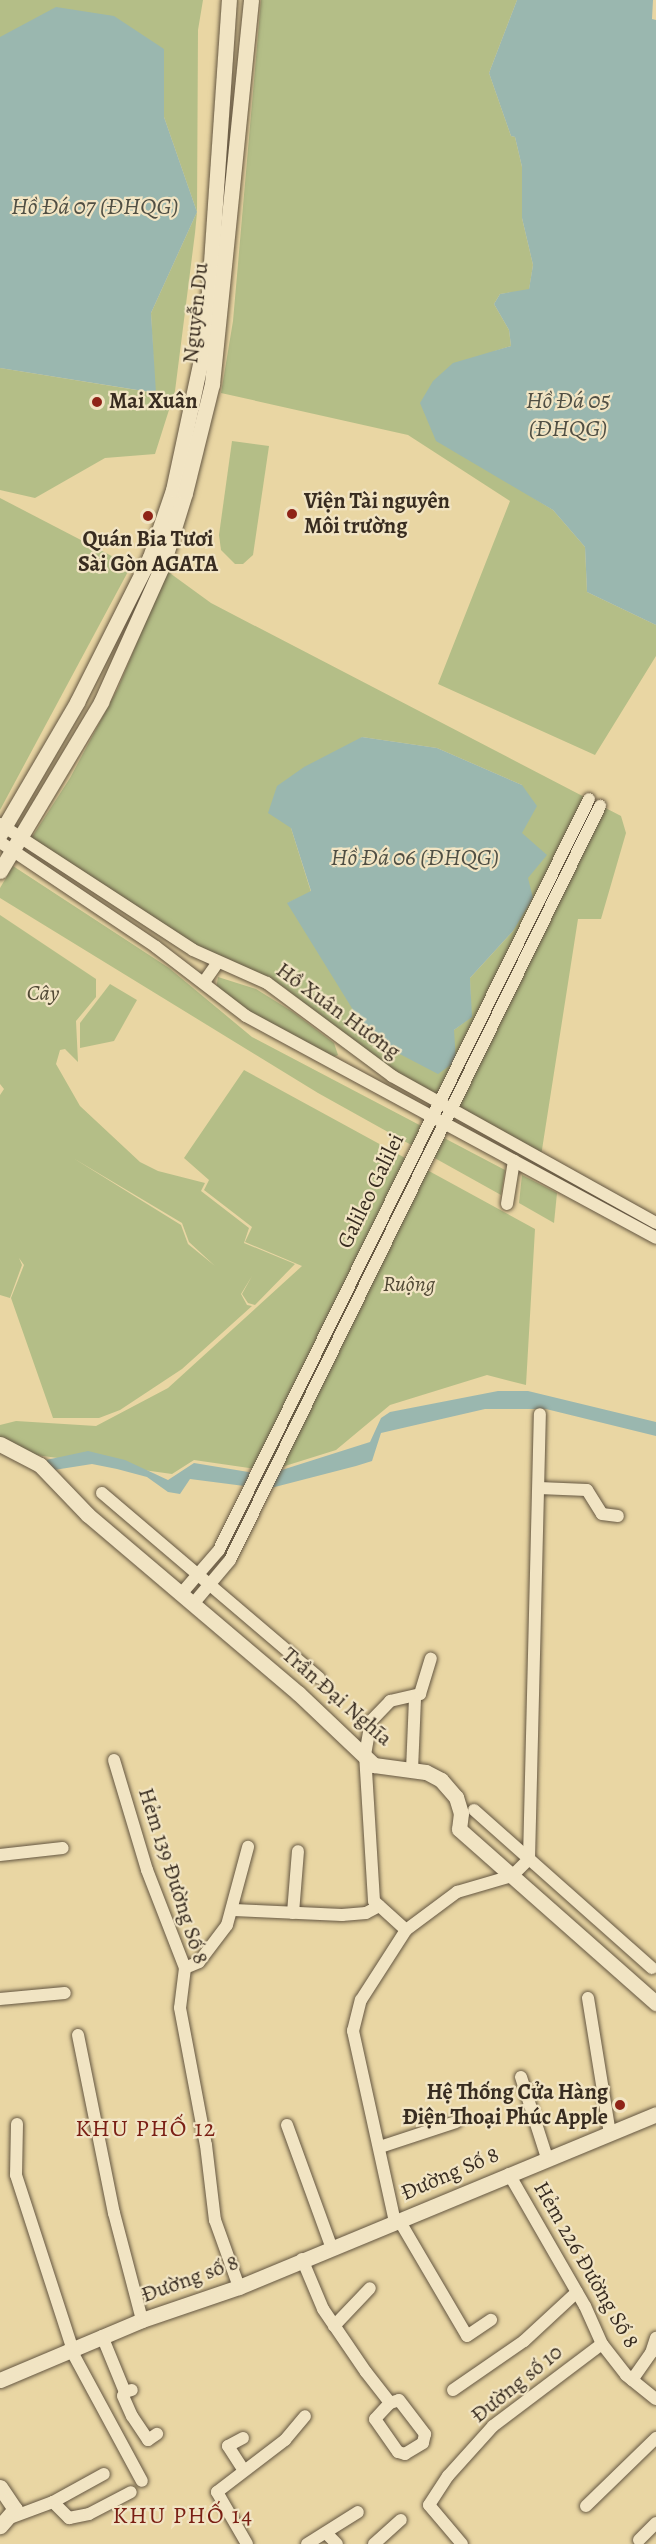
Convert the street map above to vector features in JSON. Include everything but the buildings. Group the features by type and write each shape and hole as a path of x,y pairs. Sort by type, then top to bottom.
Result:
{"street":[{"name":"Nguyễn Du","path":"0,871 4,835 156,560 174,490 206,336 229,0"},
{"name":"Nguyễn Du","path":"4,835 21,837 101,702 156,560 212,384 251,0"},
{"name":"Galileo Galilei","path":"595,803 453,1111 237,1546 208,1584 187,1599 197,1575 224,1539 437,1102 595,803"},
{"name":"Hồ Xuân Hương","path":"4,835 204,982 246,1016 656,1238"},
{"name":"Hồ Xuân Hương","path":"21,837 193,950 267,982 356,1052 437,1102 656,1223"},
{"path":"204,982 218,962"},
{"path":"344,1071 356,1052"},
{"path":"507,1204 514,1161"},
{"path":"490,2320 467,2336 397,2221 353,2031 361,2000 406,1930 457,1892 512,1876 529,1859 540,1414"},
{"name":"Trần Đại Nghĩa","path":"0,1444 40,1465 88,1515 187,1599 374,1765 412,1770 441,1780 456,1797 461,1812 459,1829 656,2003"},
{"path":"539,1488 586,1490 594,1497 602,1514 618,1516"},
{"path":"102,1493 318,1678"},
{"path":"224,1539 237,1546"},
{"path":"406,1930 374,1901 365,1755 371,1721 381,1708 395,1699 415,1698 422,1691 431,1659"},
{"path":"412,1770 415,1698"},
{"name":"Hẻm 139 Đường Số 8","path":"114,1760 147,1870 185,1968 180,2008 207,2145 214,2220 239,2287"},
{"path":"474,1810 652,1968"},
{"path":"185,1968 200,1962 234,1910 248,1847"},
{"path":"0,1855 63,1848"},
{"path":"293,1913 298,1851"},
{"path":"234,1910 366,1913 379,1906"},
{"path":"0,2000 65,1994"},
{"path":"588,1998 610,2134"},
{"path":"78,2035 114,2214 142,2320"},
{"path":"521,2077 547,2158"},
{"name":"Đường Số 8","path":"397,2221 656,2114"},
{"path":"380,2147 456,2122"},
{"path":"17,2124 16,2175 71,2348 142,2481"},
{"path":"287,2125 331,2246"},
{"name":"Hẻm 226 Đường Số 8","path":"509,2174 577,2292 602,2344 632,2380 656,2399"},
{"name":"Đường số 8","path":"0,2380 71,2348 142,2320 239,2287 331,2246 397,2221"},
{"path":"302,2259 321,2306 390,2403"},
{"path":"334,2326 370,2288"},
{"path":"453,2391 524,2342 577,2292"},
{"path":"102,2336 128,2391 123,2396 132,2416 148,2440 157,2434"},
{"path":"632,2380 651,2353 656,2338"},
{"name":"Đường số 10","path":"462,2544 429,2505 448,2476 493,2426 602,2344"},
{"path":"399,2400 425,2434 423,2443 405,2454 398,2452 375,2419 390,2403 399,2400"},
{"path":"246,2544 217,2492 243,2469 285,2440 305,2416"},
{"path":"243,2438 228,2446 243,2469"},
{"path":"586,2506 656,2438"},
{"path":"5,2522 53,2502 104,2474"},
{"path":"0,2487 15,2509 5,2522"},
{"path":"53,2502 69,2518 89,2514 131,2492"},
{"path":"307,2544 327,2534 358,2512"},
{"path":"374,2544 401,2520"},
{"path":"639,2540 656,2523"},
{"path":"327,2534 337,2544"}],"green space":[{"path":"0,0 203,0 198,30 197,212 164,117 164,49 0,37"},
{"path":"261,0 517,0 489,73 511,136 515,137 522,167 522,218 533,265 529,290 500,294 494,304 509,330 511,346 495,351 532,497 553,510 585,547 587,592 656,625 656,656 595,755 438,684 510,501 408,435 221,393 233,321"},
{"path":"197,212 175,391 155,454 105,458 35,498 0,490 0,368 155,393 151,313"},
{"path":"232,441 269,446 253,555 243,564 235,564 221,550 219,535"},
{"path":"0,498 131,566 0,810"},
{"path":"167,571 211,603 621,816 626,833 601,919 578,919 541,1156 435,1097 354,1045 285,988 205,956 35,847 32,837 70,778 118,688","holes":["362,737 437,748 522,785 521,833 528,878 513,931 470,978 471,1017 454,1030 329,967 288,903 311,892 291,828"]},
{"path":"13,866 169,968 252,1037 505,1170 501,1195 318,1093 0,898 0,888"},
{"name":"Cây","path":"0,915 96,979 96,997 76,1021 78,1062 65,1049 60,1050 56,1064 80,1106 140,1162 158,1171 205,1183 201,1191 249,1228 244,1243 295,1264 255,1305 248,1303 242,1294 252,1276 241,1294 247,1305 252,1306 182,1369 120,1410 99,1418 53,1418 11,1298 24,1265 19,1258 22,1265 10,1298 0,1295 0,1095 4,1089 0,1084","holes":["73,1158 182,1223 189,1242 215,1266 188,1244 181,1225"]},
{"path":"218,977 256,989 293,1012 334,1043 338,1055 331,1058 276,1032 216,989"},
{"path":"110,984 137,1000 114,1041 80,1048 80,1023"},
{"name":"Ruộng","path":"244,1070 535,1229 526,1385 487,1375 390,1405 336,1450 269,1471 194,1460 172,1474 29,1454 0,1437 0,1425 16,1421 96,1426 168,1388 302,1266 245,1242 252,1227 204,1190 209,1180 184,1158"},
{"path":"522,1175 557,1193 554,1223 519,1203"}],"water":[{"name":"Hồ Đá 05 (ĐHQG)","path":"517,0 653,0 652,19 656,20 656,625 587,592 585,547 553,510 436,441 420,403 433,381 453,363 511,346 509,330 494,304 500,294 529,289 533,265 522,218 522,167 515,137 511,136 489,73"},
{"name":"Hồ Đá 07 (ĐHQG)","path":"56,7 114,16 164,49 164,117 197,212 151,313 156,393 0,368 0,37"},
{"name":"Hồ Đá 06 (ĐHQG)","path":"362,737 437,748 522,785 537,806 522,833 547,855 528,878 533,898 513,931 470,978 472,1017 454,1030 456,1061 438,1074 371,1039 287,903 311,891 291,828 268,813 277,786 304,767"},
{"path":"498,1391 528,1391 656,1422 656,1436 546,1409 485,1409 381,1433 372,1461 356,1466 267,1489 190,1479 180,1494 168,1492 147,1477 117,1469 92,1464 54,1470 46,1460 88,1451 125,1460 168,1480 194,1463 266,1475 370,1442 381,1418 390,1412"}],"place":[{"name":"Mai Xuân","path":"97,402"},
{"name":"Viện Tài nguyên Môi trường","path":"292,514"},
{"name":"Quán Bia Tươi Sài Gòn AGATA","path":"148,516"},
{"name":"Hệ Thống Cửa Hàng Điện Thoại Phúc Apple","path":"620,2105"}],"district":[{"name":"KHU PHỐ 12","path":"146,2129"},
{"name":"KHU PHỐ 14","path":"183,2516"}]}
